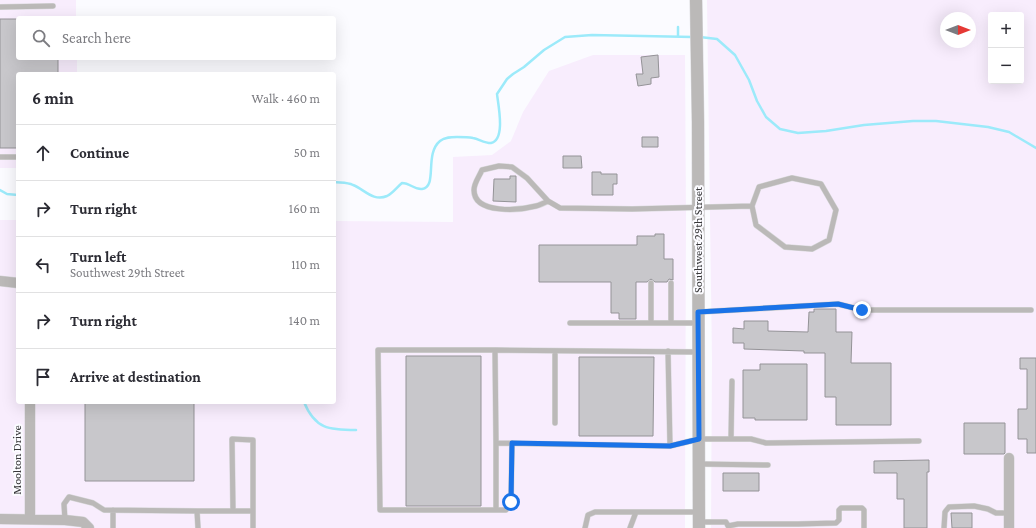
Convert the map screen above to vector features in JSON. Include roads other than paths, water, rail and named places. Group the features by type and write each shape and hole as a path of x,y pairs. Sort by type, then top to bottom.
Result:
{"street":[{"name":"Southwest 29th Street","path":"696,0 698,122 699,521"},
{"path":"0,281 16,283"},
{"name":"Moolton Drive","path":"27,521 30,404"},
{"path":"1009,458 1009,528"},
{"path":"0,519 27,521 65,520 83,522 89,528"}],"lane":[{"path":"0,7 53,6"},
{"path":"0,157 16,157"},
{"path":"548,201 538,206 527,208 501,209 488,207 478,201 474,192 475,183 482,170 499,166 512,167 527,178 548,201 560,208 752,206"},
{"path":"792,178 821,184 836,210 829,240 812,249 785,248 756,225 752,206 759,187 792,178"},
{"path":"651,283 651,323"},
{"path":"671,283 672,323"},
{"path":"570,324 672,323 698,318 838,304 862,310 1031,310"},
{"path":"512,443 511,502 506,510 380,510 378,350 698,352"},
{"path":"495,350 496,510"},
{"path":"555,351 555,423"},
{"path":"668,352 670,446"},
{"path":"731,439 732,381"},
{"path":"496,442 670,446 699,439 752,439 766,444 919,441"},
{"path":"233,511 232,440 253,440 253,528"},
{"path":"699,464 768,465"},
{"path":"65,520 64,504 70,497 93,502 104,510 253,511"},
{"path":"944,528 945,512 949,508 974,506 988,509 996,513 1009,513"},
{"path":"585,528 588,515 595,512 636,512 699,521 726,522 728,527 738,524 836,523 839,520 839,510 841,508 862,508 864,510 864,528"},
{"path":"113,510 113,528"},
{"path":"197,511 198,528"},
{"path":"630,528 636,512"}],"waterway":[{"path":"678,27 678,36"},
{"path":"336,182 351,184 377,197 389,195 402,183 419,189 427,187 431,176 431,161 435,147 440,141 446,138 455,137 471,138 488,143 496,140 500,129 497,94 507,79 544,50 565,37 592,35 693,37"},
{"path":"700,37 717,39 735,55 749,80 757,101 766,117 780,129 798,133 826,131 864,125 913,121 936,121 988,127 1009,132 1036,148"},
{"path":"0,190 7,194 16,195"},
{"path":"305,404 308,411 318,423 331,428 356,430"}]}
